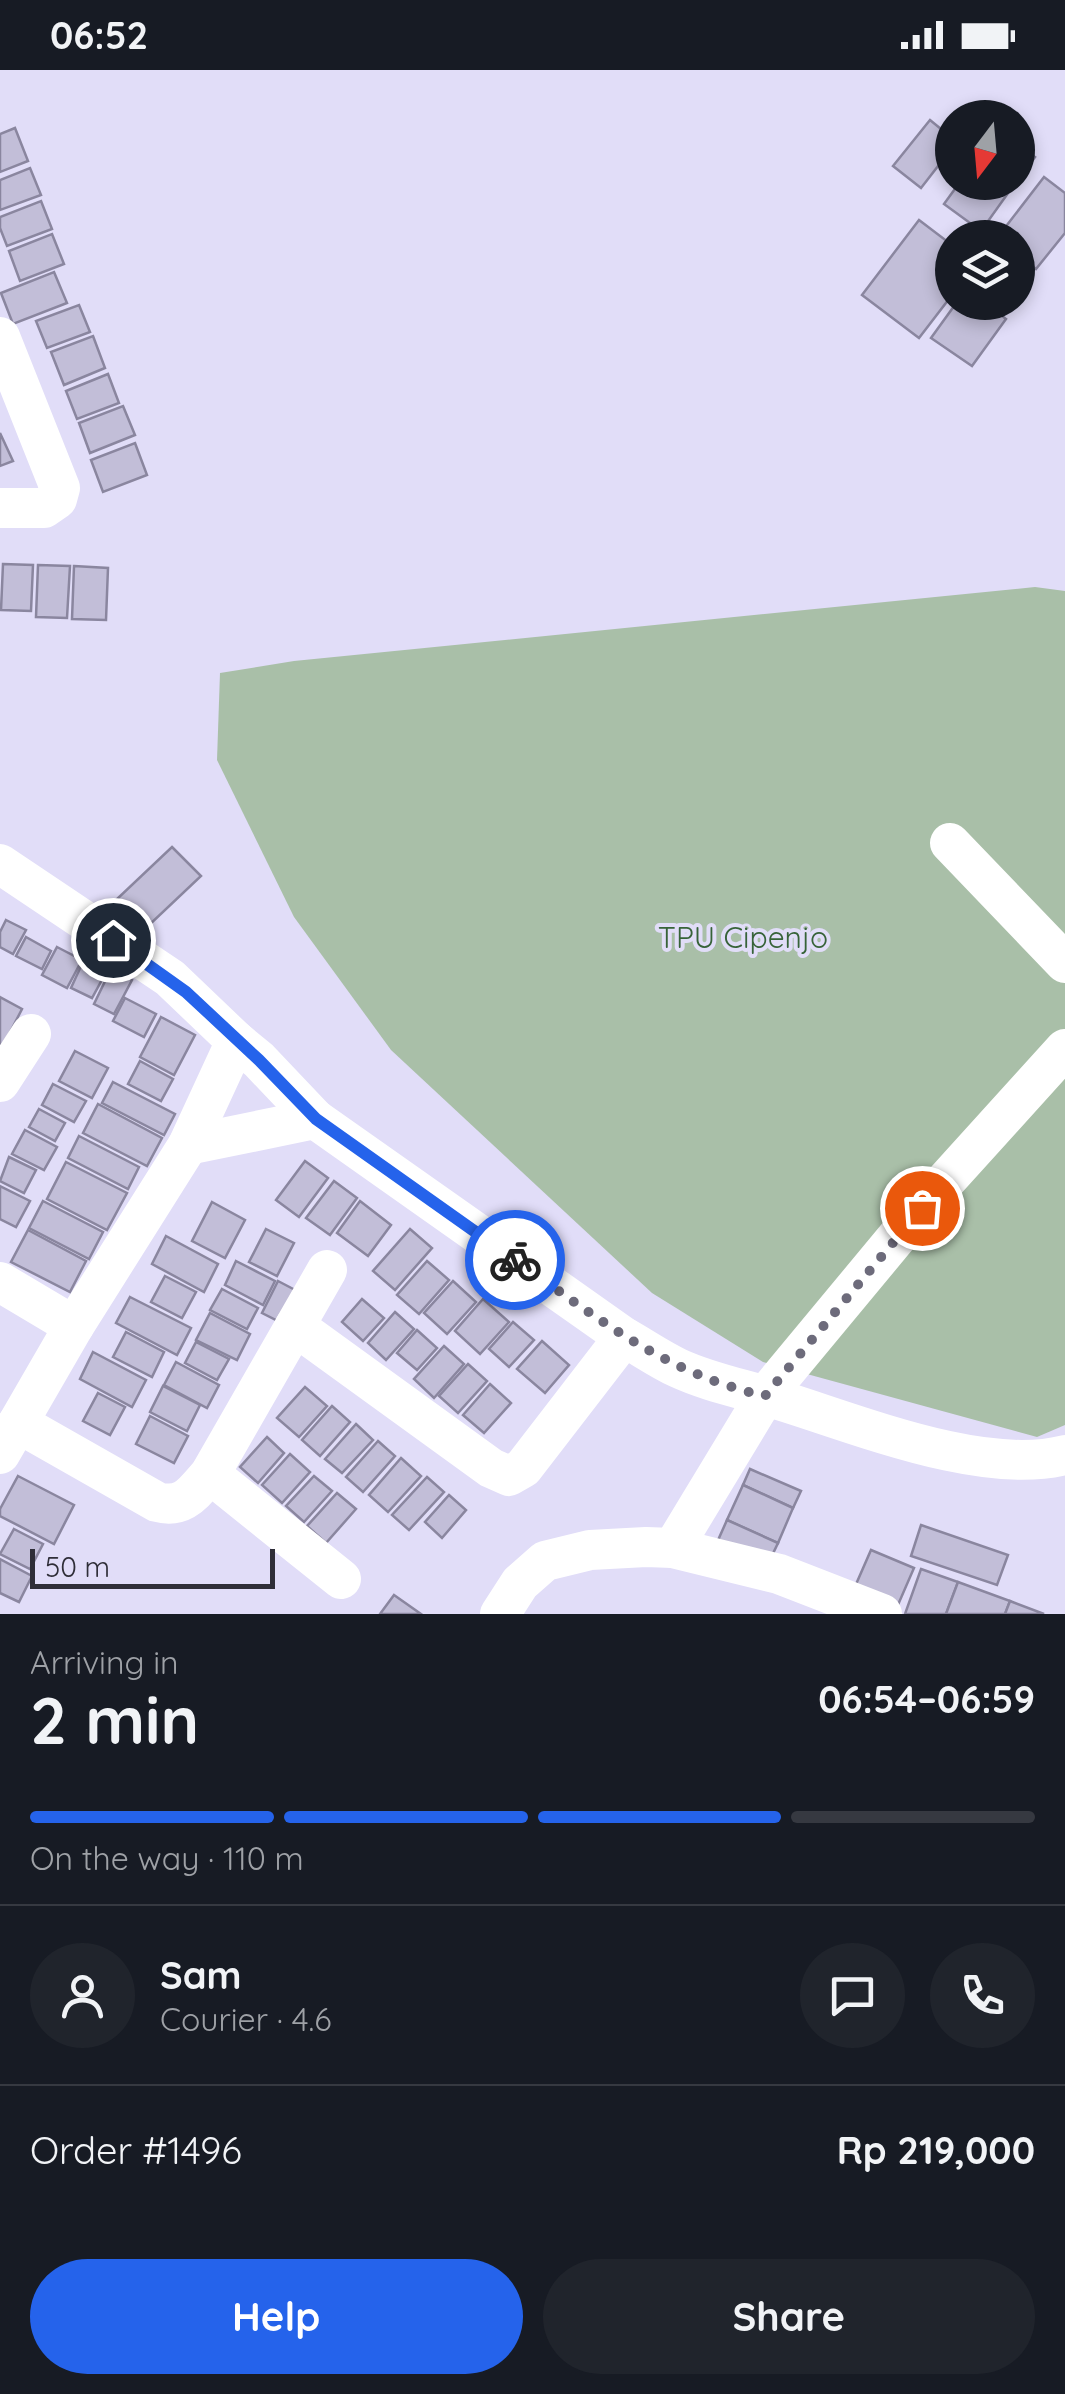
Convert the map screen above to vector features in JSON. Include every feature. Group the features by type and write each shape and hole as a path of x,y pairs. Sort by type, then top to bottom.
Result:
{"street":[{"path":"0,337 60,488 57,499 44,508 0,508"},
{"path":"950,843 1065,962"},
{"path":"0,864 170,978 316,1119 624,1337 676,1367 723,1386 877,1434 988,1456 1040,1459 1065,1455"},
{"path":"2,1074 31,1034"},
{"path":"236,1041 188,1145 9,1438 156,1502 170,1506 186,1502 210,1474 327,1270"},
{"path":"673,1548 765,1396 922,1208 1065,1049"},
{"path":"188,1145 316,1119"},
{"path":"0,1282 74,1326"},
{"path":"296,1326 491,1468 509,1476 524,1468 624,1337"},
{"path":"210,1474 341,1580"},
{"path":"500,1614 520,1582 544,1561 590,1550 673,1548 779,1574 882,1614"}],"green space":[{"name":"TPU Cipenjo","path":"1035,587 1065,591 1065,1425 1037,1437 763,1362 652,1293 391,1050 294,917 217,760 220,673 294,661"}],"building":[{"path":"930,120 935,124 935,170 921,188 893,166"},
{"path":"15,128 28,161 0,172 0,134"},
{"path":"30,168 41,195 0,210 0,180"},
{"path":"1044,177 1065,193 1065,233 1036,269 1035,220 1011,220 1026,200 1035,200 1035,189"},
{"path":"947,200 1003,200 989,220 966,220 944,204"},
{"path":"41,201 52,229 7,246 0,217"},
{"path":"919,220 935,232 935,317 919,338 862,295"},
{"path":"52,234 64,264 20,281 9,251"},
{"path":"54,272 67,303 13,324 1,293"},
{"path":"79,305 90,332 47,348 36,321"},
{"path":"944,320 1005,320 972,366 931,338"},
{"path":"93,336 105,368 64,385 51,352"},
{"path":"108,374 119,403 77,419 66,391"},
{"path":"123,406 135,435 90,453 79,423"},
{"path":"0,433 13,461 0,466"},
{"path":"135,443 147,475 103,492 91,460"},
{"path":"3,564 33,565 31,611 1,610"},
{"path":"38,565 70,566 67,618 36,617"},
{"path":"74,566 108,568 106,620 72,619"},
{"path":"172,847 201,876 146,928 117,899"},
{"path":"6,920 26,930 13,954 0,947 0,932"},
{"path":"26,937 51,951 42,969 16,956"},
{"path":"57,947 82,960 67,988 42,975"},
{"path":"82,964 104,976 92,998 71,988"},
{"path":"111,969 132,980 114,1014 94,1004"},
{"path":"0,997 22,1009 2,1048 0,1047"},
{"path":"125,998 156,1014 144,1037 113,1021"},
{"path":"161,1017 195,1035 174,1075 140,1057"},
{"path":"75,1051 108,1068 92,1098 59,1081"},
{"path":"140,1061 173,1079 161,1101 128,1084"},
{"path":"113,1082 175,1114 164,1135 102,1103"},
{"path":"53,1084 86,1101 74,1122 42,1105"},
{"path":"98,1104 162,1138 147,1166 83,1133"},
{"path":"39,1109 65,1123 55,1141 29,1127"},
{"path":"25,1130 57,1147 44,1170 12,1154"},
{"path":"79,1136 139,1167 128,1189 68,1158"},
{"path":"9,1157 36,1170 24,1193 0,1181"},
{"path":"305,1161 328,1178 299,1217 276,1200"},
{"path":"66,1162 127,1193 107,1230 47,1199"},
{"path":"334,1181 357,1198 330,1235 306,1218"},
{"path":"0,1186 30,1201 16,1227 0,1219"},
{"path":"43,1201 103,1232 89,1259 29,1228"},
{"path":"360,1201 391,1225 368,1256 337,1233"},
{"path":"212,1202 245,1220 225,1258 192,1241"},
{"path":"266,1229 294,1243 277,1276 249,1262"},
{"path":"410,1229 432,1248 395,1290 373,1271"},
{"path":"28,1230 86,1261 70,1292 11,1262"},
{"path":"166,1236 218,1264 204,1292 152,1264"},
{"path":"236,1261 275,1281 263,1305 225,1285"},
{"path":"427,1261 449,1280 419,1314 397,1295"},
{"path":"165,1276 196,1292 182,1318 151,1302"},
{"path":"278,1281 297,1291 280,1322 262,1313"},
{"path":"453,1281 476,1302 447,1334 424,1313"},
{"path":"222,1289 258,1308 247,1329 210,1310"},
{"path":"130,1297 191,1328 177,1355 116,1323"},
{"path":"362,1299 384,1318 363,1341 342,1322"},
{"path":"483,1299 509,1322 480,1354 455,1331"},
{"path":"395,1312 414,1329 386,1360 368,1343"},
{"path":"210,1313 250,1334 237,1360 196,1340"},
{"path":"513,1322 534,1340 509,1367 489,1349"},
{"path":"417,1330 437,1348 417,1370 397,1353"},
{"path":"126,1332 164,1352 152,1377 113,1357"},
{"path":"542,1341 569,1365 545,1393 517,1369"},
{"path":"196,1342 229,1359 217,1380 185,1363"},
{"path":"444,1346 464,1364 434,1398 414,1379"},
{"path":"93,1352 146,1380 132,1407 80,1379"},
{"path":"176,1362 219,1385 207,1408 164,1385"},
{"path":"468,1364 487,1381 458,1413 439,1396"},
{"path":"490,1384 511,1403 484,1433 463,1415"},
{"path":"163,1386 200,1405 187,1431 150,1412"},
{"path":"305,1387 327,1406 299,1437 277,1418"},
{"path":"98,1393 125,1407 110,1435 83,1421"},
{"path":"332,1406 350,1422 320,1456 302,1440"},
{"path":"150,1416 188,1436 174,1463 136,1444"},
{"path":"356,1424 373,1440 342,1473 325,1459"},
{"path":"267,1437 284,1453 258,1483 240,1467"},
{"path":"378,1441 395,1456 363,1492 346,1477"},
{"path":"290,1454 310,1472 282,1503 262,1485"},
{"path":"401,1458 421,1476 388,1512 369,1495"},
{"path":"750,1469 801,1491 793,1508 743,1485"},
{"path":"18,1476 74,1505 54,1544 0,1516"},
{"path":"314,1476 332,1491 304,1522 286,1506"},
{"path":"427,1477 444,1492 409,1530 392,1515"},
{"path":"743,1485 793,1508 778,1543 727,1520"},
{"path":"337,1493 356,1509 326,1543 307,1526"},
{"path":"449,1495 466,1510 442,1538 425,1522"},
{"path":"727,1520 778,1543 765,1570 715,1547"},
{"path":"921,1525 1008,1555 997,1585 911,1556"},
{"path":"14,1529 43,1544 30,1569 0,1554"},
{"path":"871,1550 914,1568 894,1614 850,1598"},
{"path":"0,1559 32,1576 19,1602 0,1593"},
{"path":"921,1569 958,1582 946,1614 905,1614"},
{"path":"958,1582 1010,1601 1005,1614 946,1614"},
{"path":"394,1595 421,1614 380,1614"},
{"path":"1010,1601 1044,1614 1005,1614"}],"way so far":[{"path":"515,1260 624,1337 676,1367 723,1386 765,1396 922,1208"}],"route":[{"path":"113,940 186,992 316,1119 515,1260"}]}
